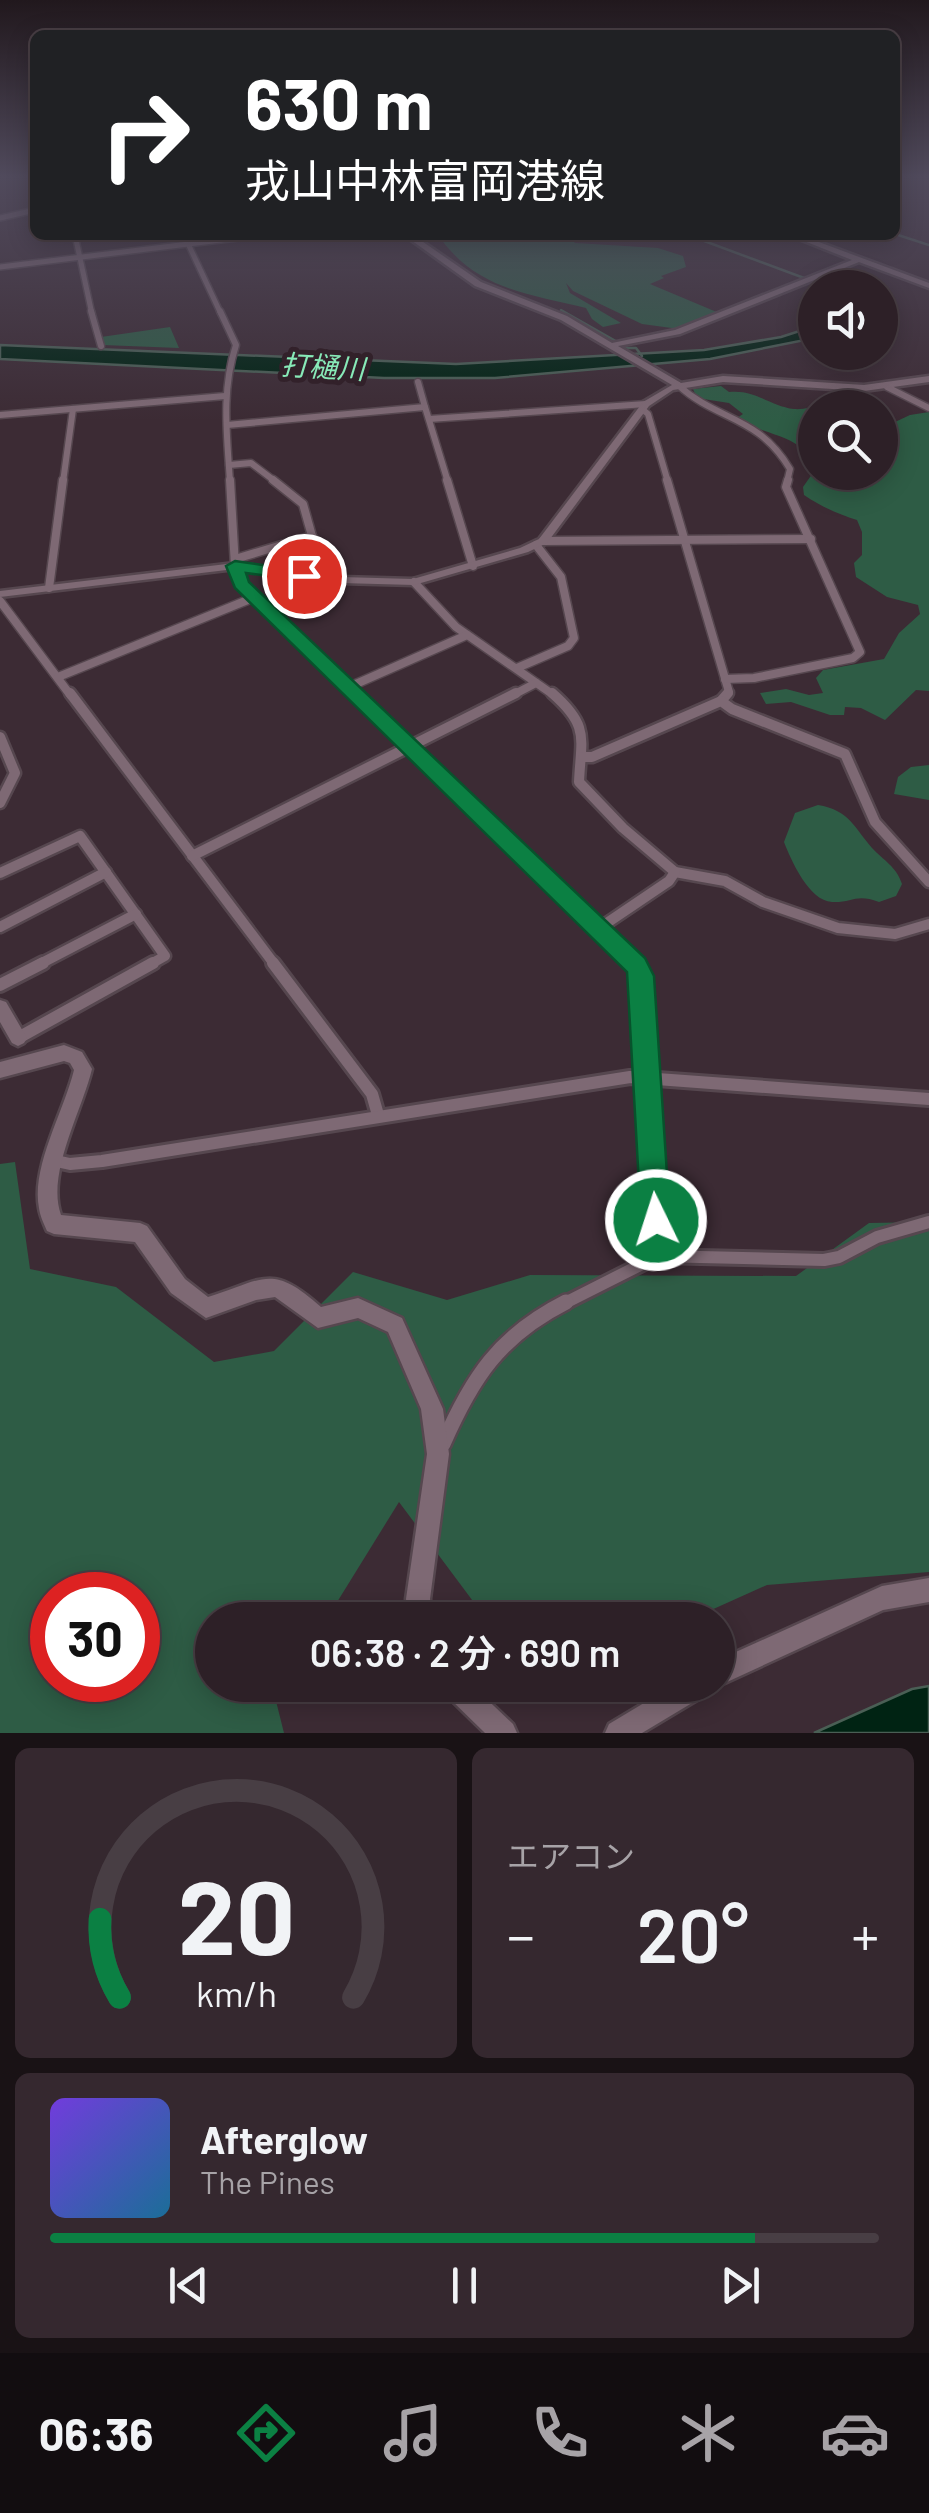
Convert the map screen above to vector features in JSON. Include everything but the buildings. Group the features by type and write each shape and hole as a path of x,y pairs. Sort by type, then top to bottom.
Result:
{"main road":[{"path":"442,259 478,284 564,318 678,385"},
{"path":"612,345 676,332 861,259 929,286"},
{"path":"0,598 235,562 341,580 414,582 540,543 644,407 678,385 734,379 830,387 888,386 929,380"},
{"path":"0,1008 18,1038"},
{"path":"0,1070 64,1053 76,1057 83,1069 45,1198 45,1208 54,1224 140,1233 152,1244 178,1286 206,1308 238,1300 265,1285 288,1289 318,1318 358,1308 396,1325 432,1409 438,1454 418,1602"},
{"path":"735,1666 882,1598 929,1590"},
{"path":"472,1702 504,1733"},
{"path":"618,1733 670,1702"}],"street":[{"path":"0,267 70,259"},
{"path":"77,259 101,346"},
{"path":"195,259 236,345 226,373 224,396 235,562 242,584 636,965 642,976 658,1256"},
{"path":"418,382 473,566"},
{"path":"678,385 695,401 724,412 782,450 790,469 786,487 860,656 754,678 726,679"},
{"path":"888,386 929,408"},
{"path":"0,415 224,396"},
{"path":"226,425 425,407"},
{"path":"429,419 644,407 726,679 728,692 722,702"},
{"path":"49,588 74,409"},
{"path":"229,465 251,463 302,504 312,536 341,580"},
{"path":"235,562 276,544 312,536"},
{"path":"540,543 811,539"},
{"path":"516,668 568,646 574,638 565,581 540,543"},
{"path":"414,582 467,635 536,683 582,728 579,782 585,792 675,872 724,882 763,902 838,928 896,934 929,924"},
{"path":"58,677 255,597"},
{"path":"0,598 372,1094 378,1115"},
{"path":"348,687 467,635"},
{"path":"192,856 536,683"},
{"path":"583,757 592,758 709,704 722,702 845,754 848,771 868,803 870,816 920,864 929,882"},
{"path":"0,738 15,773 0,804"},
{"path":"1,870 80,836 165,956 18,1038"},
{"path":"0,926 106,872"},
{"path":"598,928 675,872"},
{"path":"0,985 136,914"},
{"path":"56,1161 102,1161 378,1115 646,1077 929,1099"},
{"path":"438,1454 466,1392 500,1349 535,1318 658,1256 824,1260 929,1222"}],"shaded area":[{"path":"459,259 684,259 686,267 650,284 719,313 679,329 642,324 573,291 566,283 570,293 621,323 603,327 586,308 506,287"},
{"path":"170,327 179,348 103,345 101,337"},
{"path":"721,386 729,392 747,393 798,409 798,445 737,418 743,414 729,403 697,398 693,389"},
{"path":"929,412 929,691 916,690 885,720 861,708 845,707 844,715 830,715 791,702 766,704 760,693 786,689 809,695 823,693 816,678 823,670 884,659 899,633 920,614 918,605 887,597 856,577 854,563 862,555 862,532 857,520 810,499 803,490 898,490 898,421"},
{"path":"929,765 929,800 894,794 898,777 911,767"},
{"path":"818,805 844,815 893,868 902,884 896,896 879,902 859,898 832,902 809,887 784,842 795,813"},
{"path":"15,1162 30,1269 116,1287 214,1362 274,1351 353,1272 447,1300 530,1275 796,1276 869,1223 929,1222 929,1572 767,1585 729,1602 474,1602 399,1502 337,1602 195,1602 195,1702 276,1702 284,1733 0,1733 0,1164"}],"water":[{"name":"打樋川","path":"798,332 798,341 710,359 495,378 384,378 0,359 0,345 456,364 704,350"},
{"path":"929,1686 929,1733 814,1733 912,1689"}],"waterway":[{"path":"752,259 798,276"},
{"path":"561,310 628,348 636,348 642,356"}],"route":[{"path":"304,576 235,566 242,584 636,965 642,976 656,1220"}]}
